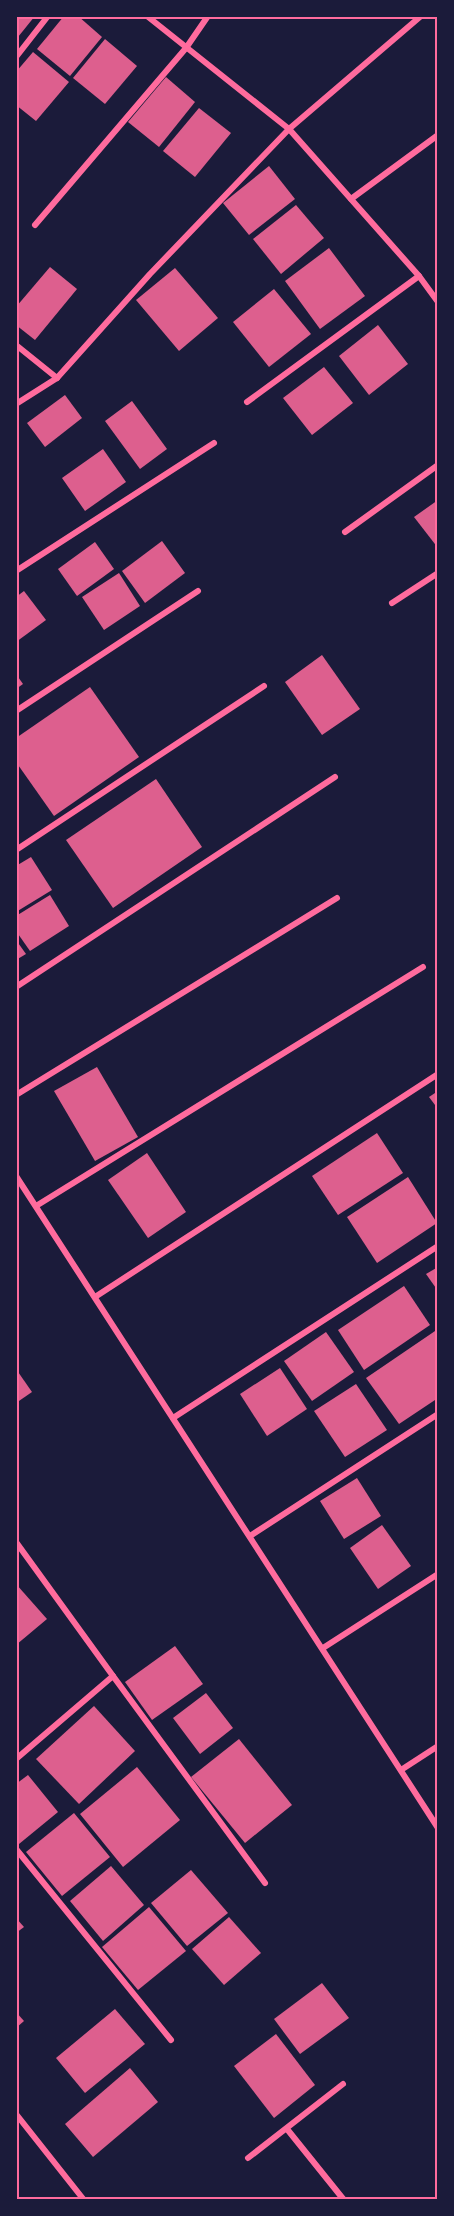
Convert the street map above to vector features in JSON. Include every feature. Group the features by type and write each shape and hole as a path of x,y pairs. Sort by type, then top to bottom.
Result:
{"street":[{"path":"16,57 48,16"},
{"path":"147,16 289,129 418,276 438,302"},
{"path":"35,225 186,48 208,16"},
{"path":"16,404 57,378 150,274 289,129 420,16"},
{"path":"351,199 438,135"},
{"path":"247,402 418,276"},
{"path":"16,345 57,378"},
{"path":"16,571 213,443"},
{"path":"345,532 438,465"},
{"path":"392,603 438,573"},
{"path":"16,711 198,591"},
{"path":"16,850 264,687"},
{"path":"16,987 335,777"},
{"path":"16,1095 337,898"},
{"path":"36,1206 423,967"},
{"path":"95,1297 438,1074"},
{"path":"16,1176 438,1828"},
{"path":"173,1418 438,1246"},
{"path":"250,1536 438,1414"},
{"path":"16,1542 265,1883"},
{"path":"323,1648 438,1574"},
{"path":"16,1759 113,1676"},
{"path":"401,1770 438,1746"},
{"path":"16,1849 171,2040"},
{"path":"248,2158 343,2084"},
{"path":"16,2114 84,2199"},
{"path":"287,2129 344,2199"}],"building":[{"path":"16,16 35,16 18,37 16,36"},
{"path":"64,16 78,16 102,37 70,76 37,49"},
{"path":"105,39 137,66 105,104 73,78"},
{"path":"33,52 69,82 36,121 16,105 16,72"},
{"path":"166,77 195,102 159,147 128,122"},
{"path":"199,108 231,133 195,177 163,151"},
{"path":"269,166 295,199 249,235 223,203"},
{"path":"296,205 324,238 281,274 253,239"},
{"path":"329,248 365,296 320,329 285,281"},
{"path":"50,267 77,289 35,340 16,325 16,307"},
{"path":"175,268 218,318 179,351 136,300"},
{"path":"274,289 311,334 269,367 233,322"},
{"path":"378,325 408,364 369,395 339,356"},
{"path":"324,367 353,403 312,435 283,398"},
{"path":"65,395 82,418 45,447 27,423"},
{"path":"132,401 167,449 140,469 105,421"},
{"path":"103,449 126,482 85,511 62,478"},
{"path":"438,500 438,548 414,517"},
{"path":"162,541 185,573 145,603 122,571"},
{"path":"95,542 114,569 77,596 58,569"},
{"path":"119,573 140,606 104,630 82,597"},
{"path":"24,591 46,620 16,642 16,597"},
{"path":"322,655 360,709 322,735 285,682"},
{"path":"16,674 23,684 16,689"},
{"path":"90,687 139,757 54,816 16,762 16,738"},
{"path":"156,779 202,847 113,908 66,840"},
{"path":"31,857 52,890 16,912 16,866"},
{"path":"50,895 69,926 30,951 16,931 16,916"},
{"path":"16,940 26,954 16,960"},
{"path":"97,1067 138,1137 95,1161 54,1091"},
{"path":"438,1091 438,1109 429,1097"},
{"path":"377,1133 403,1173 338,1215 312,1176"},
{"path":"147,1153 186,1212 148,1238 108,1180"},
{"path":"408,1177 437,1223 377,1263 347,1217"},
{"path":"438,1267 438,1291 426,1274"},
{"path":"404,1286 430,1325 364,1370 338,1330"},
{"path":"438,1329 438,1398 399,1424 366,1378"},
{"path":"326,1332 354,1372 312,1401 284,1361"},
{"path":"280,1368 307,1409 267,1436 240,1394"},
{"path":"16,1369 32,1392 16,1403"},
{"path":"356,1384 387,1430 345,1457 314,1411"},
{"path":"357,1478 381,1516 344,1539 320,1501"},
{"path":"382,1525 411,1566 378,1589 350,1548"},
{"path":"16,1584 47,1619 16,1645"},
{"path":"175,1646 203,1684 152,1720 125,1682"},
{"path":"206,1693 233,1728 200,1754 173,1718"},
{"path":"94,1706 135,1751 79,1804 36,1759"},
{"path":"239,1739 292,1805 245,1843 191,1777"},
{"path":"137,1767 180,1820 123,1867 80,1814"},
{"path":"28,1775 58,1812 19,1844 16,1841 16,1784"},
{"path":"74,1813 110,1857 62,1896 26,1852"},
{"path":"111,1866 144,1905 103,1941 70,1901"},
{"path":"191,1870 228,1913 187,1946 151,1903"},
{"path":"149,1907 186,1951 138,1990 102,1947"},
{"path":"229,1917 261,1953 224,1985 192,1949"},
{"path":"16,1918 24,1927 16,1933"},
{"path":"322,1983 349,2018 300,2054 274,2019"},
{"path":"115,2009 145,2044 85,2093 56,2058"},
{"path":"16,2012 24,2021 16,2028"},
{"path":"276,2034 315,2085 274,2118 234,2066"},
{"path":"130,2068 158,2102 93,2157 65,2124"}]}
